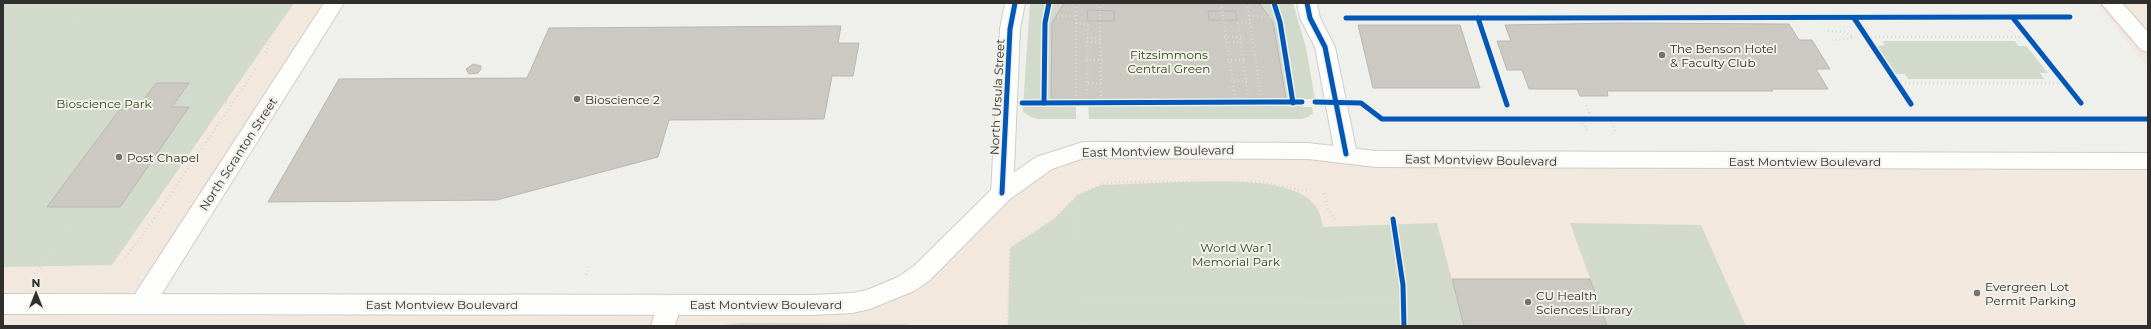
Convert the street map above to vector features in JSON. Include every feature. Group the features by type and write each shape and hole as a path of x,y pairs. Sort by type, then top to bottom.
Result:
{"street":[{"name":"North Scranton Street","path":"142,304 334,3"},
{"name":"North Ursula Street","path":"1002,193 1010,29 1015,3"},
{"path":"1307,3 1310,18 1324,47 1346,154"},
{"path":"2111,3 2148,45"},
{"name":"East Montview Boulevard","path":"8,304 142,304 666,315 852,303 875,298 897,288 922,273 1002,193 1044,163 1083,150 1308,151 1346,154 1376,159 1595,161 2148,161"}],"path":[{"path":"3,35 32,28 69,28 90,3"},
{"path":"263,58 270,42 270,33 278,20 293,3"},
{"path":"1076,3 1076,103"},
{"path":"1100,3 1101,103"},
{"path":"1221,3 1231,81 1236,103"},
{"path":"1247,3 1262,103"},
{"path":"1045,23 1048,16 1048,9"},
{"path":"1035,16 1076,16"},
{"path":"1249,16 1285,17"},
{"path":"1249,103 1242,42 1238,23 1250,22"},
{"path":"1076,23 1088,25 1086,38 1087,95"},
{"path":"1828,31 1846,32 1852,36 1851,40 1832,40"},
{"path":"1862,31 1871,44"},
{"path":"2025,32 2033,43"},
{"path":"1225,37 1241,37"},
{"path":"1867,38 2029,37"},
{"path":"1086,38 1101,38"},
{"path":"1087,42 1101,42"},
{"path":"1226,42 1242,42"},
{"path":"1087,60 1101,60"},
{"path":"1228,60 1244,60"},
{"path":"125,257 141,238 258,64"},
{"path":"1892,76 1900,88"},
{"path":"2060,77 2066,84"},
{"path":"1231,81 1247,81"},
{"path":"1086,83 1102,83"},
{"path":"1897,83 2066,84"},
{"path":"178,99 232,103"},
{"path":"1586,105 1615,132"},
{"path":"1574,119 1617,119"},
{"path":"1581,119 1587,132"},
{"path":"1008,326 1010,248 1054,219 1078,195 1100,185 1114,182 1262,182 1300,190 1311,188"},
{"path":"1324,193 1328,209 1335,219"},
{"path":"1078,195 1081,326"},
{"path":"8,304 84,207"},
{"path":"1180,224 1188,326"},
{"path":"1080,302 1404,300 1404,310"}],"shaded area":[{"path":"3,3 334,3 142,304 880,296 992,203 1083,150 2148,161 2148,326 3,326"},
{"path":"2096,3 2148,3 2148,67"}],"green space":[{"name":"Bioscience Park","path":"3,3 294,3 112,265 3,267"},
{"name":"Fitzsimmons Central Green","path":"1030,3 1293,3 1306,48 1315,99 1302,99 1303,107 1312,107 1313,113 1308,117 1301,119 1089,119 1088,104 1076,104 1076,119 1037,119 1031,117 1023,112"},
{"path":"1882,41 2015,41 2018,46 2026,46 2048,73 2040,73 2044,79 1908,79 1905,74 1896,74 1877,46 1885,45"},
{"name":"World War 1 Memorial Park","path":"1181,182 1251,182 1288,189 1303,195 1314,204 1319,212 1323,227 1437,223 1464,326 1008,326 1010,248 1054,219 1078,195 1101,185"},
{"path":"1570,223 1701,225 1746,326 1607,326"},
{"path":"742,323 906,324 913,326 714,326"}],"building":[{"name":"Fitzsimmons Central Green","path":"1064,3 1259,3 1273,22 1286,99 1051,99 1052,23"},
{"path":"1087,10 1114,11 1114,21 1088,21"},
{"path":"1208,11 1235,11 1237,20 1209,20"},
{"name":"The Benson Hotel & Faculty Club","path":"1618,23 1789,24 1799,40 1812,40 1830,69 1816,69 1828,89 1771,89 1773,91 1607,91 1608,96 1580,96 1577,89 1529,89 1522,70 1507,70 1497,41 1511,41 1505,25"},
{"path":"1358,25 1460,25 1480,88 1373,88"},
{"name":"Bioscience 2","path":"841,26 838,43 859,43 853,76 832,76 824,119 669,120 658,157 497,200 268,202 339,79 527,78 549,28"},
{"path":"473,64 481,66 481,69 478,73 469,74 466,69"},
{"name":"Post Chapel","path":"156,83 189,83 172,107 189,107 120,207 47,207 123,105 140,105"},
{"name":"CU Health Sciences Library","path":"1452,279 1590,279 1607,326 1464,326"}],"cycle path":[{"path":"1002,193 1010,29 1015,3"},
{"path":"1044,103 1045,23 1049,3"},
{"path":"1274,3 1280,22 1293,103"},
{"path":"1307,3 1310,18 1325,47 1346,154"},
{"path":"1507,105 1478,18 2070,17"},
{"path":"1346,18 1478,18"},
{"path":"1854,18 1911,104"},
{"path":"2013,18 2081,103"},
{"path":"1022,103 1302,102"},
{"path":"1315,102 1361,103 1382,119 2148,119"},
{"path":"1393,219 1403,285 1404,326"}],"place":[{"name":"The Benson Hotel & Faculty Club","path":"1662,55"},
{"name":"Bioscience 2","path":"577,99"},
{"name":"Post Chapel","path":"119,157"},
{"name":"Evergreen Lot Permit Parking","path":"1977,293"},
{"name":"CU Health Sciences Library","path":"1528,302"}]}
